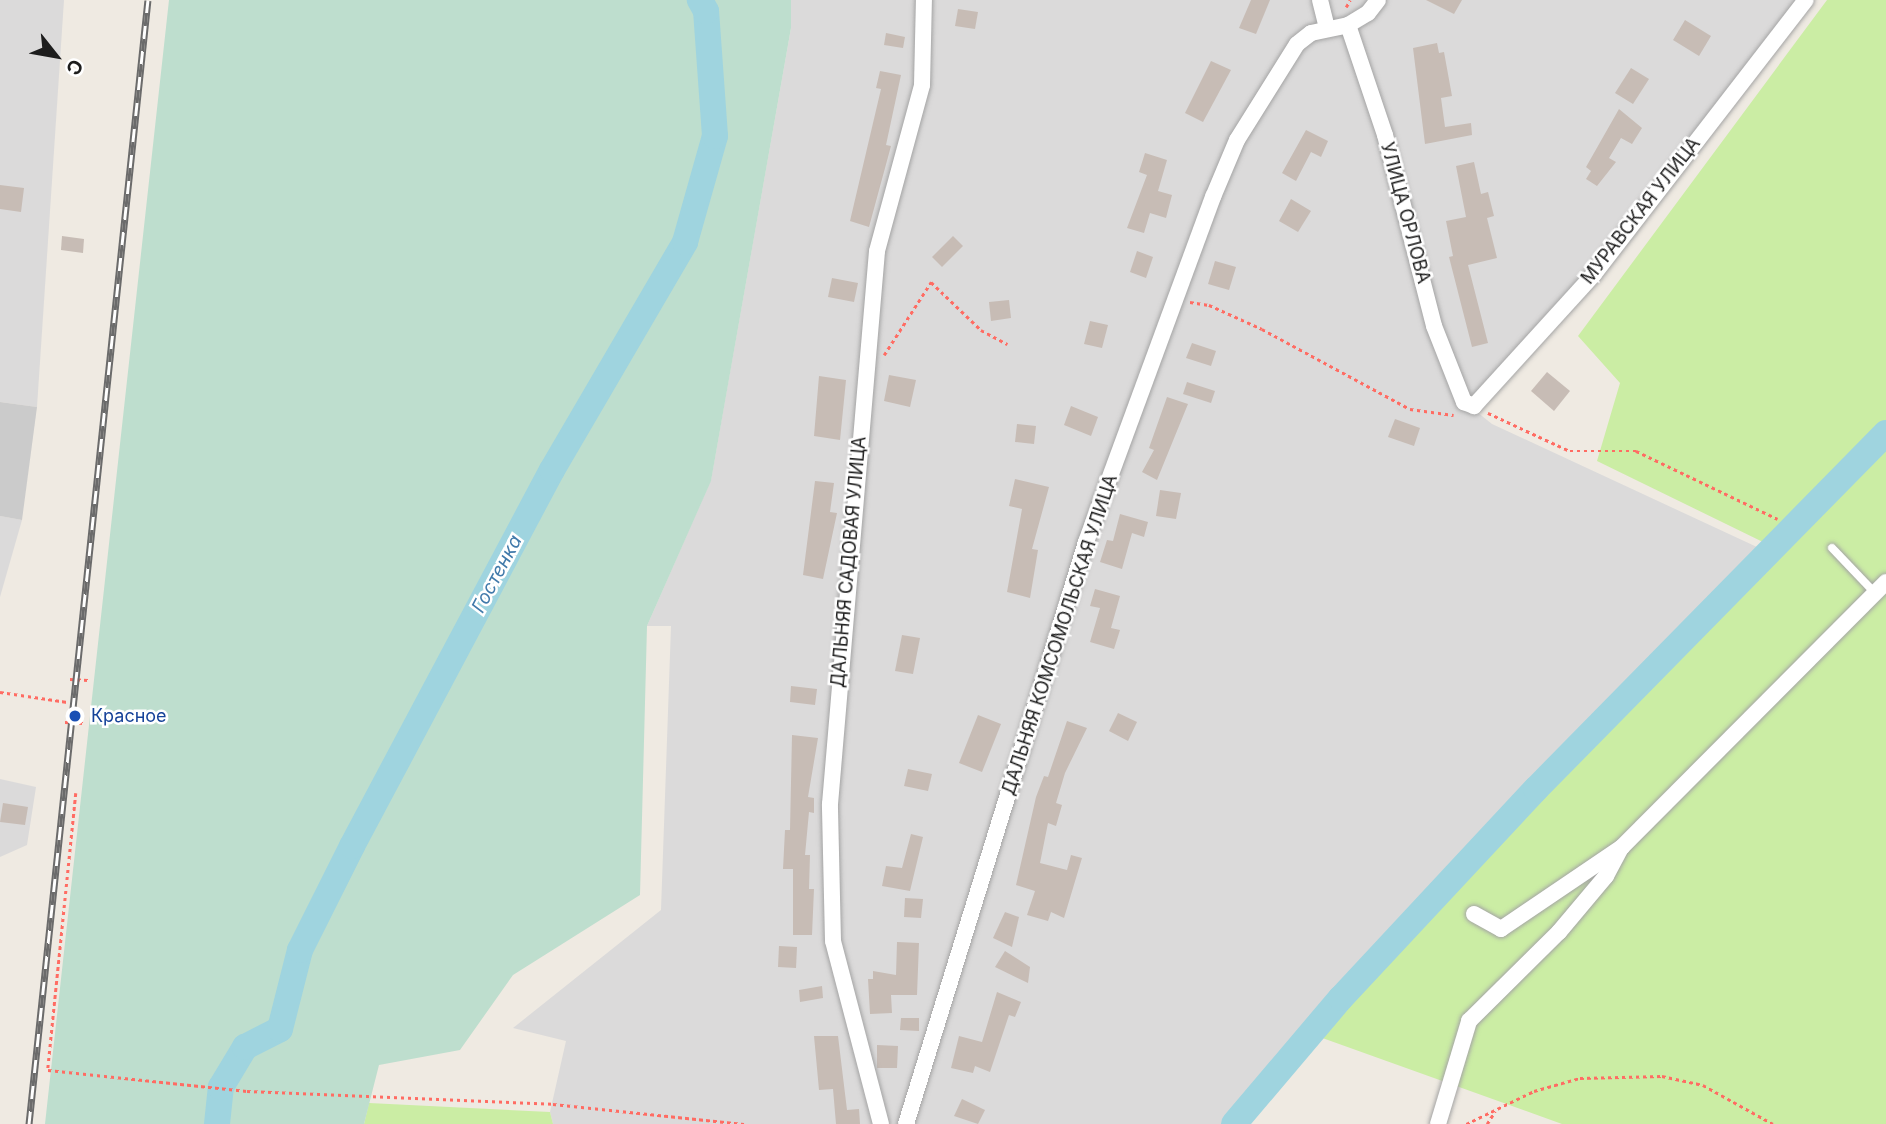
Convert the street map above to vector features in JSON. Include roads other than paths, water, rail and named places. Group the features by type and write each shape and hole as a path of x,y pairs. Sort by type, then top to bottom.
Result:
{"street":[{"name":"ДАЛЬНЯЯ САДОВАЯ УЛИЦА","path":"881,1124 833,941 830,804 877,251 922,85 924,0"},
{"path":"1320,0 1327,28 1348,25 1378,0"},
{"name":"МУРАВСКАЯ УЛИЦА","path":"1464,402 1474,406 1484,400 1594,274 1803,1"},
{"name":"УЛИЦА ОРЛОВА","path":"1348,25 1385,135 1434,327 1464,402"},
{"name":"ДАЛЬНЯЯ КОМСОМОЛЬСКАЯ УЛИЦА","path":"906,1124 1086,542 1213,197 1237,140 1297,44 1327,28"},
{"path":"1474,914 1501,929 1622,847 1881,588"},
{"path":"1438,1124 1469,1021 1559,932 1606,876 1622,847"}],"lane":[{"path":"1832,548 1881,588"}],"waterway":[{"name":"Гостенка","path":"217,1124 221,1087 245,1047 280,1029 300,950 352,846 552,470 685,242 715,136 706,11 700,0"},
{"path":"1234,1124 1341,998 1536,789 1886,433"}],"railway":[{"path":"29,1124 148,0"}],"place":[{"name":"Красное","path":"75,716"}]}
